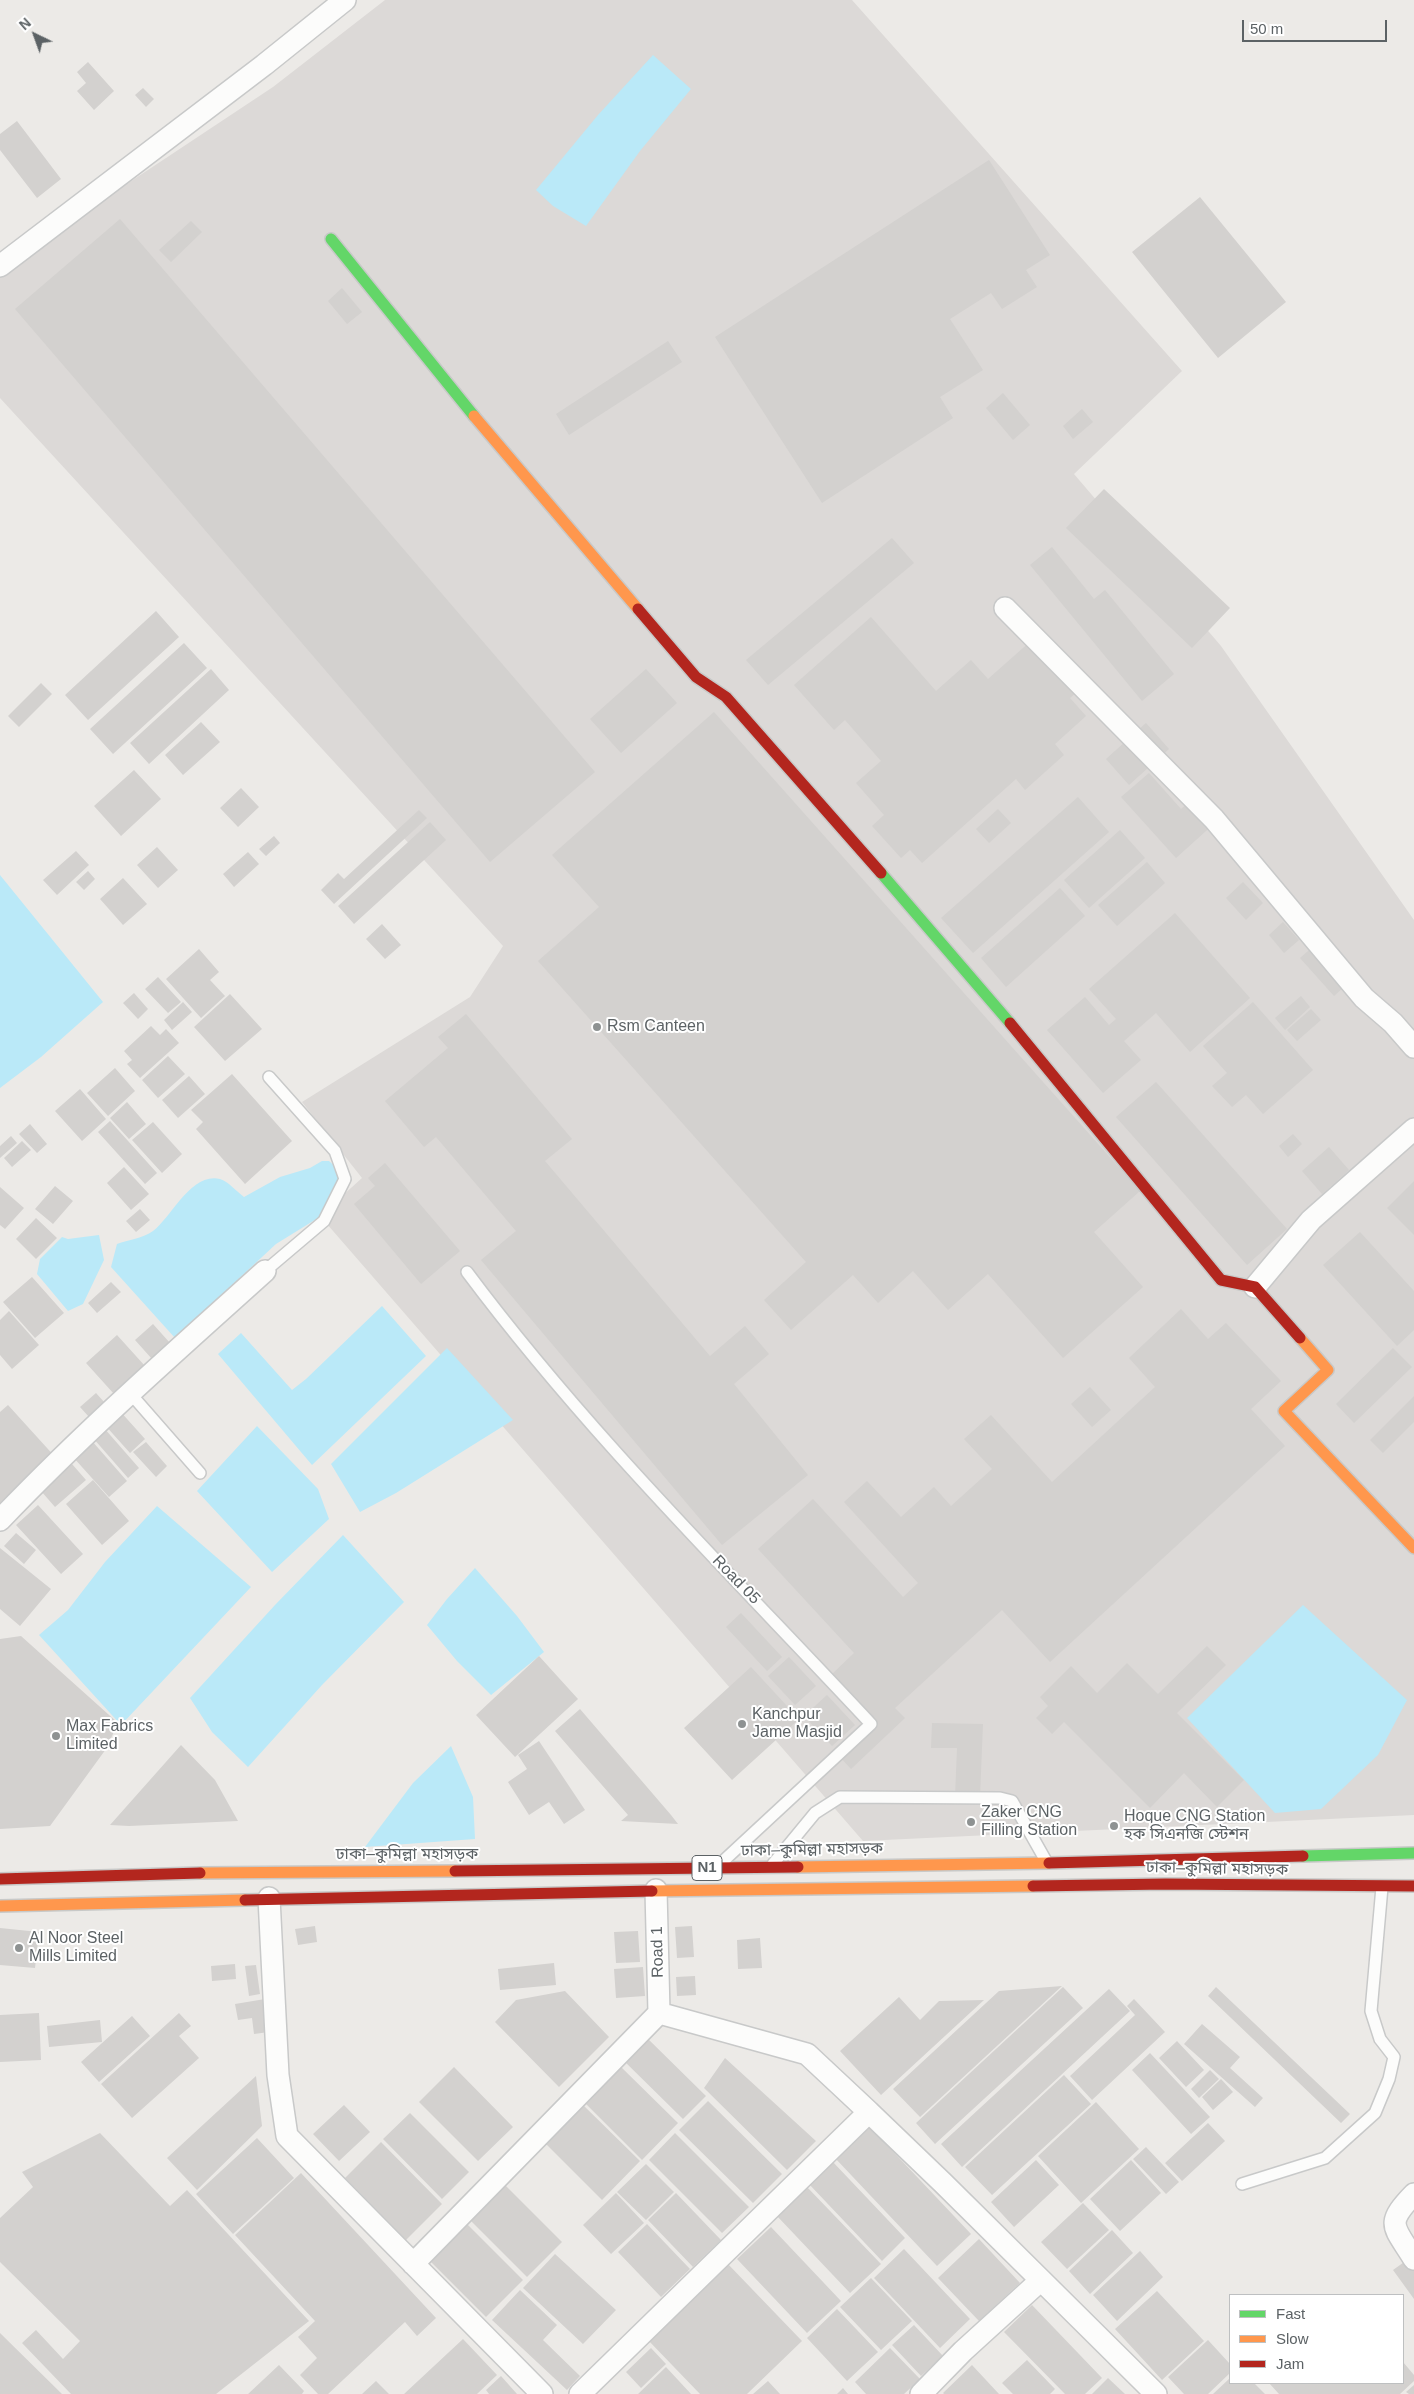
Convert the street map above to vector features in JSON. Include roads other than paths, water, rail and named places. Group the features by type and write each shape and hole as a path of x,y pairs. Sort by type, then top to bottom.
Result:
{"main road":[{"path":"331,239 486,430 696,677 726,697 971,975 1221,1280 1255,1287 1328,1370 1284,1411 1414,1548"},
{"name":"ঢাকা–কুমিল্লা মহাসড়ক","path":"0,1879 165,1873 1047,1863 1414,1853"},
{"name":"ঢাকা–কুমিল্লা মহাসড়ক","path":"0,1906 656,1890 1166,1884 1414,1886"}],"street":[{"path":"0,266 264,65 345,0"},
{"path":"1005,608 1214,819 1364,998 1393,1022 1414,1047"},
{"path":"1255,1287 1311,1220 1414,1129"},
{"path":"0,1520 44,1474 130,1393 265,1271"},
{"path":"535,1892 538,1870"},
{"name":"Road 1","path":"656,1890 659,2013"},
{"path":"269,1898 278,2075 287,2136 542,2394"},
{"path":"413,2264 659,2013 807,2054 943,2183 1156,2394"},
{"path":"580,2394 869,2112"},
{"path":"1414,2194 1396,2214 1394,2223 1396,2232 1414,2259"},
{"path":"921,2394 963,2351 1041,2280"}],"lane":[{"path":"265,1271 324,1222 345,1179 334,1151 269,1077"},
{"name":"Road 05","path":"467,1272 504,1322 628,1467 871,1724 716,1868"},
{"path":"130,1393 200,1473"},
{"path":"771,1867 816,1813 840,1797 1000,1798 1012,1802 1047,1863"},
{"path":"1242,2184 1325,2158 1375,2113 1388,2080 1394,2058 1380,2039 1372,2011 1382,1887"}],"water":[{"path":"653,55 691,89 640,151 586,226 553,206 536,190 598,115"},
{"path":"0,875 103,1002 41,1057 0,1088"},
{"path":"322,1161 329,1161 338,1169 340,1191 318,1218 276,1244 175,1338 111,1267 117,1244 153,1231 182,1198 200,1182 210,1179 223,1180 244,1197 280,1177 310,1168"},
{"path":"99,1235 104,1260 83,1304 68,1311 37,1274 40,1259 62,1237 68,1239"},
{"path":"382,1306 426,1356 312,1465 218,1354 241,1333 292,1390 306,1379"},
{"path":"447,1348 513,1420 396,1493 360,1512 331,1464"},
{"path":"257,1426 318,1489 329,1519 272,1572 197,1491"},
{"path":"157,1506 251,1587 121,1725 39,1635 68,1610 105,1562"},
{"path":"343,1535 404,1602 322,1685 248,1767 212,1732 190,1698 275,1605"},
{"path":"475,1568 517,1616 544,1652 491,1695 457,1661 427,1625"},
{"path":"1303,1605 1407,1700 1378,1755 1321,1809 1275,1813 1187,1718"},
{"path":"451,1746 473,1797 475,1839 365,1847 413,1783"}],"place":[{"name":"Rsm Canteen","path":"597,1027"},
{"name":"Kanchpur Jame Masjid","path":"742,1724"},
{"name":"Max Fabrics Limited","path":"56,1736"},
{"name":"Zaker CNG Filling Station","path":"971,1822"},
{"name":"Hoque CNG Station হক সিএনজি স্টেশন","path":"1114,1826"},
{"name":"Al Noor Steel Mills Limited","path":"19,1948"}]}
